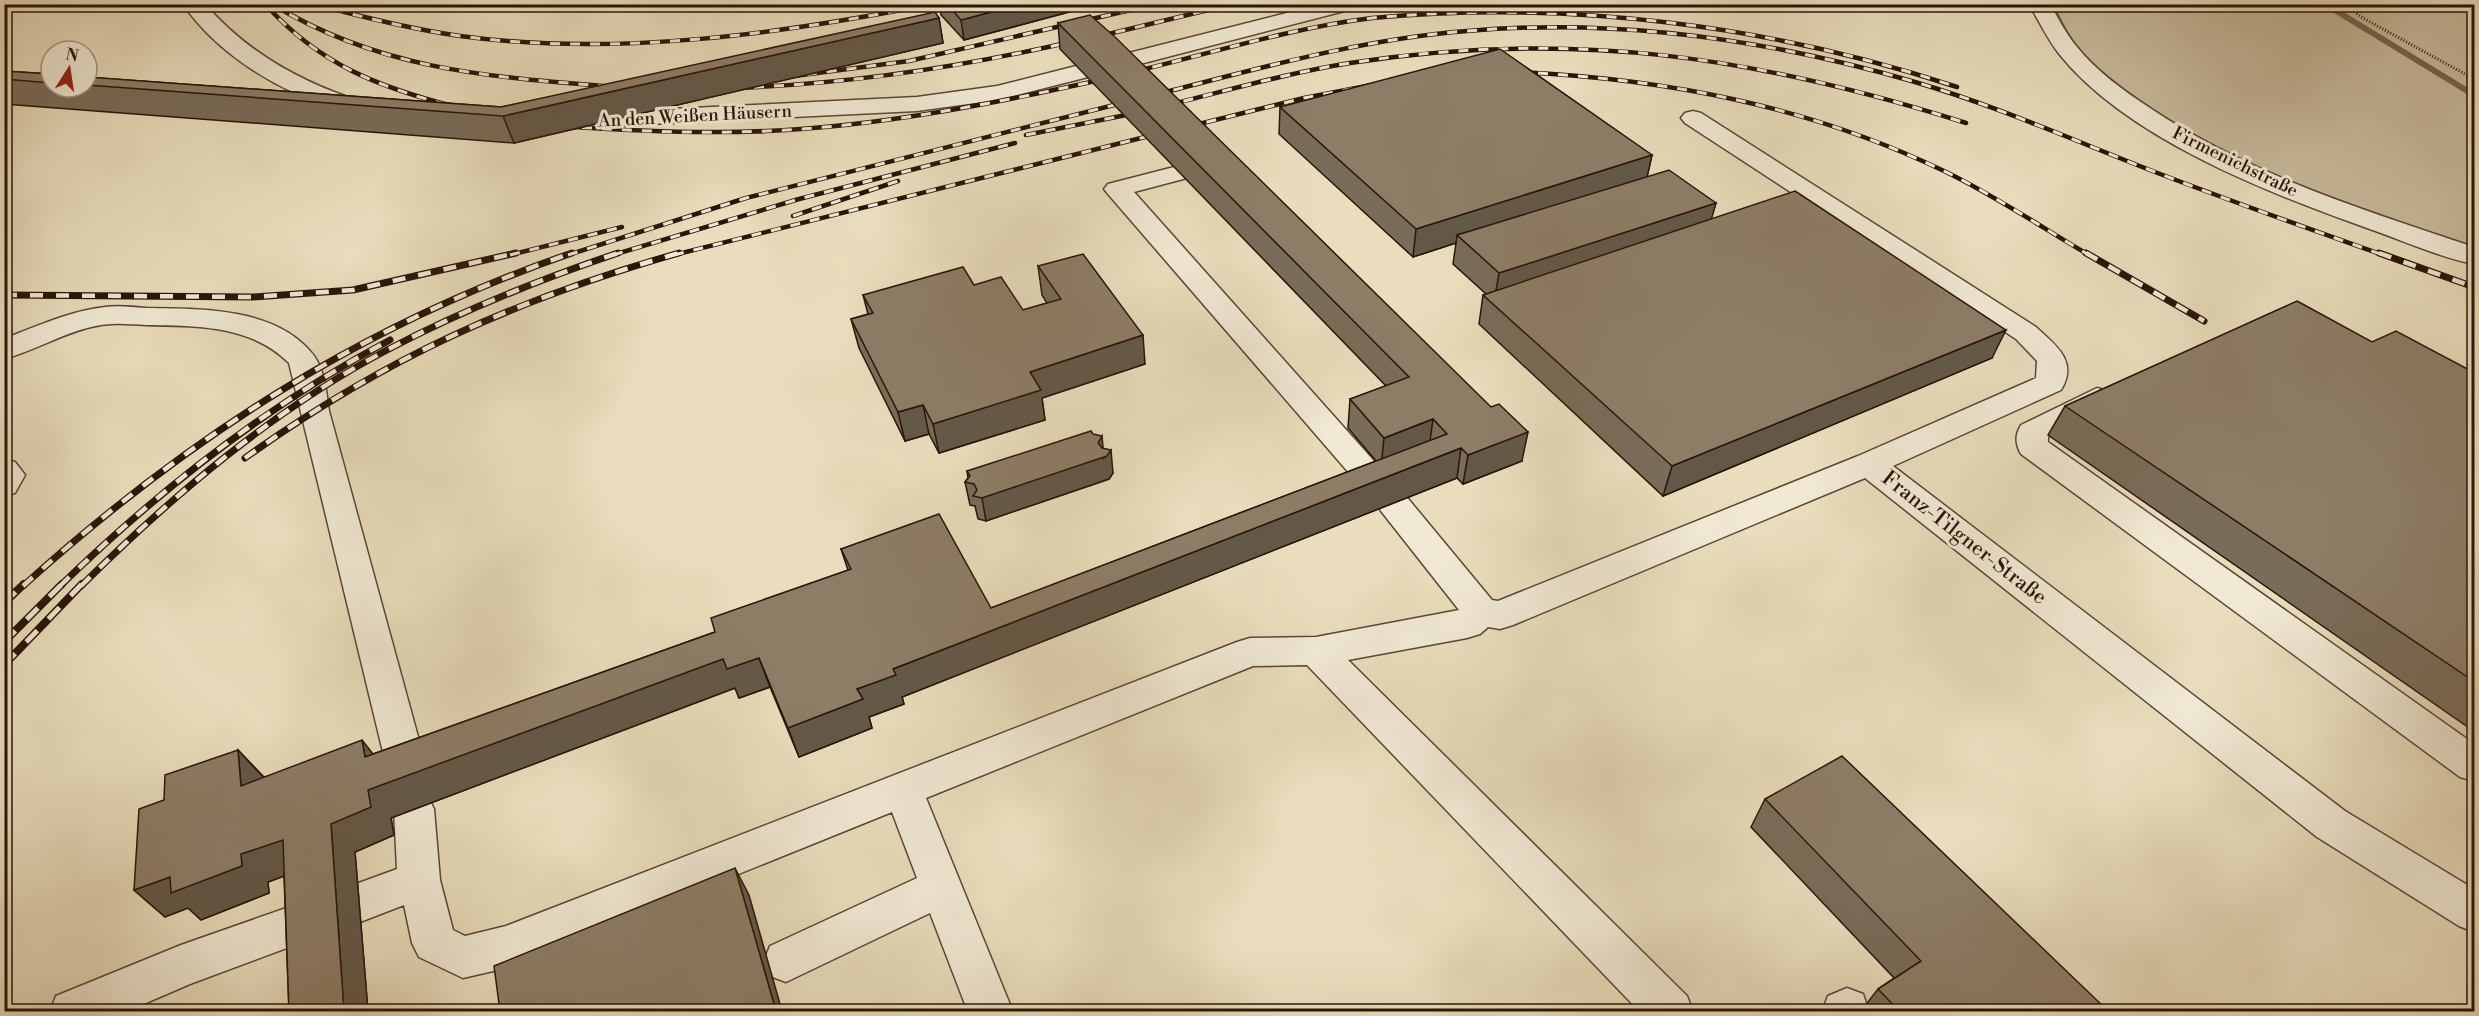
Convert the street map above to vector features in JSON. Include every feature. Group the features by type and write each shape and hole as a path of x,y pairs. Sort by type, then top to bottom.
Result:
{"street":[{"path":"193,4 224,39 266,67 331,99 383,114"},
{"path":"1117,63 1349,4"},
{"name":"Firmenichstraße","path":"2039,4 2060,42 2089,74 2135,109 2188,141 2298,193 2475,256"},
{"name":"An den Weißen Häusern","path":"545,122 917,104 997,93 1084,72"},
{"name":"Franz-Tilgner-Straße","path":"1693,118 2026,333 2052,359 2050,383 1869,464 2331,824 2453,901 2475,912"},
{"path":"1178,173 1117,189 1386,495 1481,612 1500,615 1869,464"},
{"path":"4,350 47,332 101,315 197,317 251,328 277,339 296,351 303,360 412,793 419,880 434,943 463,957 506,947 582,919 1250,652 1316,651 1467,624 1481,612"},
{"path":"2126,385 2032,432 2032,446 2475,765"},
{"path":"4,470 9,475 4,485"},
{"path":"1316,651 1671,1011"},
{"path":"903,790 942,887 987,1010"},
{"path":"360,902 419,880"},
{"path":"786,961 942,887"},
{"path":"72,1011 181,966 312,919"}],"path":[{"path":"2345,4 2361,17 2475,79"}],"shaded area":[{"path":"2054,5 2474,5 2474,247 2306,188 2225,151 2186,130 2138,100 2098,69 2073,41"}],"building":[{"path":"947,4 1022,4 961,20"},
{"path":"935,12 939,18 503,116 99,86 99,78 501,107"},
{"path":"1090,15 1491,407 1499,404 1528,432 1468,455 1461,448 893,669 896,675 857,689 863,699 788,728 759,658 727,669 723,659 368,790 371,807 331,824 344,1011 289,1011 283,840 241,854 242,866 171,893 170,877 134,890 139,809 164,800 165,775 238,750 241,786 362,740 365,757 715,632 711,618 851,569 841,549 939,514 991,608 1447,434 1433,419 1384,438 1350,399 1409,377 1058,23"},
{"path":"1500,49 1652,155 1416,229 1280,107"},
{"path":"4,71 39,73 39,82 4,79"},
{"path":"1669,170 1716,203 1499,273 1457,235"},
{"path":"1795,191 2006,330 1672,466 1483,295"},
{"path":"1083,254 1143,335 1030,372 1041,390 933,424 923,405 898,412 851,319 873,313 863,295 963,267 974,285 1001,277 1023,310 1061,299 1038,266"},
{"path":"2297,301 2372,342 2396,331 2475,373 2475,682 2065,406"},
{"path":"1091,431 1093,434 1102,436 1098,443 1102,448 1111,450 1107,456 982,498 973,496 977,490 974,484 965,482 970,476 967,471"},
{"path":"1842,756 2105,1008 2100,1011 1899,1011 1878,989 1921,961 1765,799"},
{"path":"735,868 776,1011 500,1011 494,966"}],"waterway":[{"path":"2325,4 2474,95"}],"railway":[{"path":"265,4 307,43 352,71 401,91 456,107"},
{"path":"272,4 313,26 355,44 397,57 482,74 617,87"},
{"path":"314,4 386,22 460,36 519,42 578,44 638,43 757,33 933,4"},
{"path":"787,77 909,61 1157,4"},
{"path":"1096,37 1233,4"},
{"path":"1133,72 1282,34 1342,22 1446,13 1520,12 1668,22 1742,33 1886,65 1957,87"},
{"path":"1154,95 1309,56 1427,35 1523,28 1580,28 1637,30 1693,36 1805,54 1946,91 2155,172 2383,255"},
{"path":"734,88 820,83 906,73 990,59 1075,41"},
{"path":"1164,106 1280,77 1350,63 1431,53 1510,49 1586,49 1661,55 1736,66 1888,100 1966,123"},
{"path":"1518,72 1628,81 1682,89 1789,113 1841,129 1893,148 1963,180 2089,255"},
{"path":"562,126 690,132 810,128 939,112 1109,78"},
{"path":"1187,127 1304,98 1377,84"},
{"path":"568,255 746,198 1130,101"},
{"path":"1026,135 1141,112"},
{"path":"674,255 1161,133"},
{"path":"613,255 799,199 1015,143"},
{"path":"793,216 898,181"},
{"path":"510,255 622,227"},
{"path":"4,295 253,297 353,290 516,253"},
{"path":"23,586 85,532 148,482 213,435 280,391 349,351 421,315 495,282 572,253"},
{"path":"81,586 151,520 225,457 264,427 345,374 387,350 472,309 529,285 618,253"},
{"path":"245,458 349,390 453,336 561,291 679,253"},
{"path":"2086,253 2204,321"},
{"path":"2379,253 2474,287"},
{"path":"60,586 136,516 216,451 301,392 390,340"},
{"path":"4,603 24,584"},
{"path":"4,665 82,584"},
{"path":"4,642 60,586"}]}
